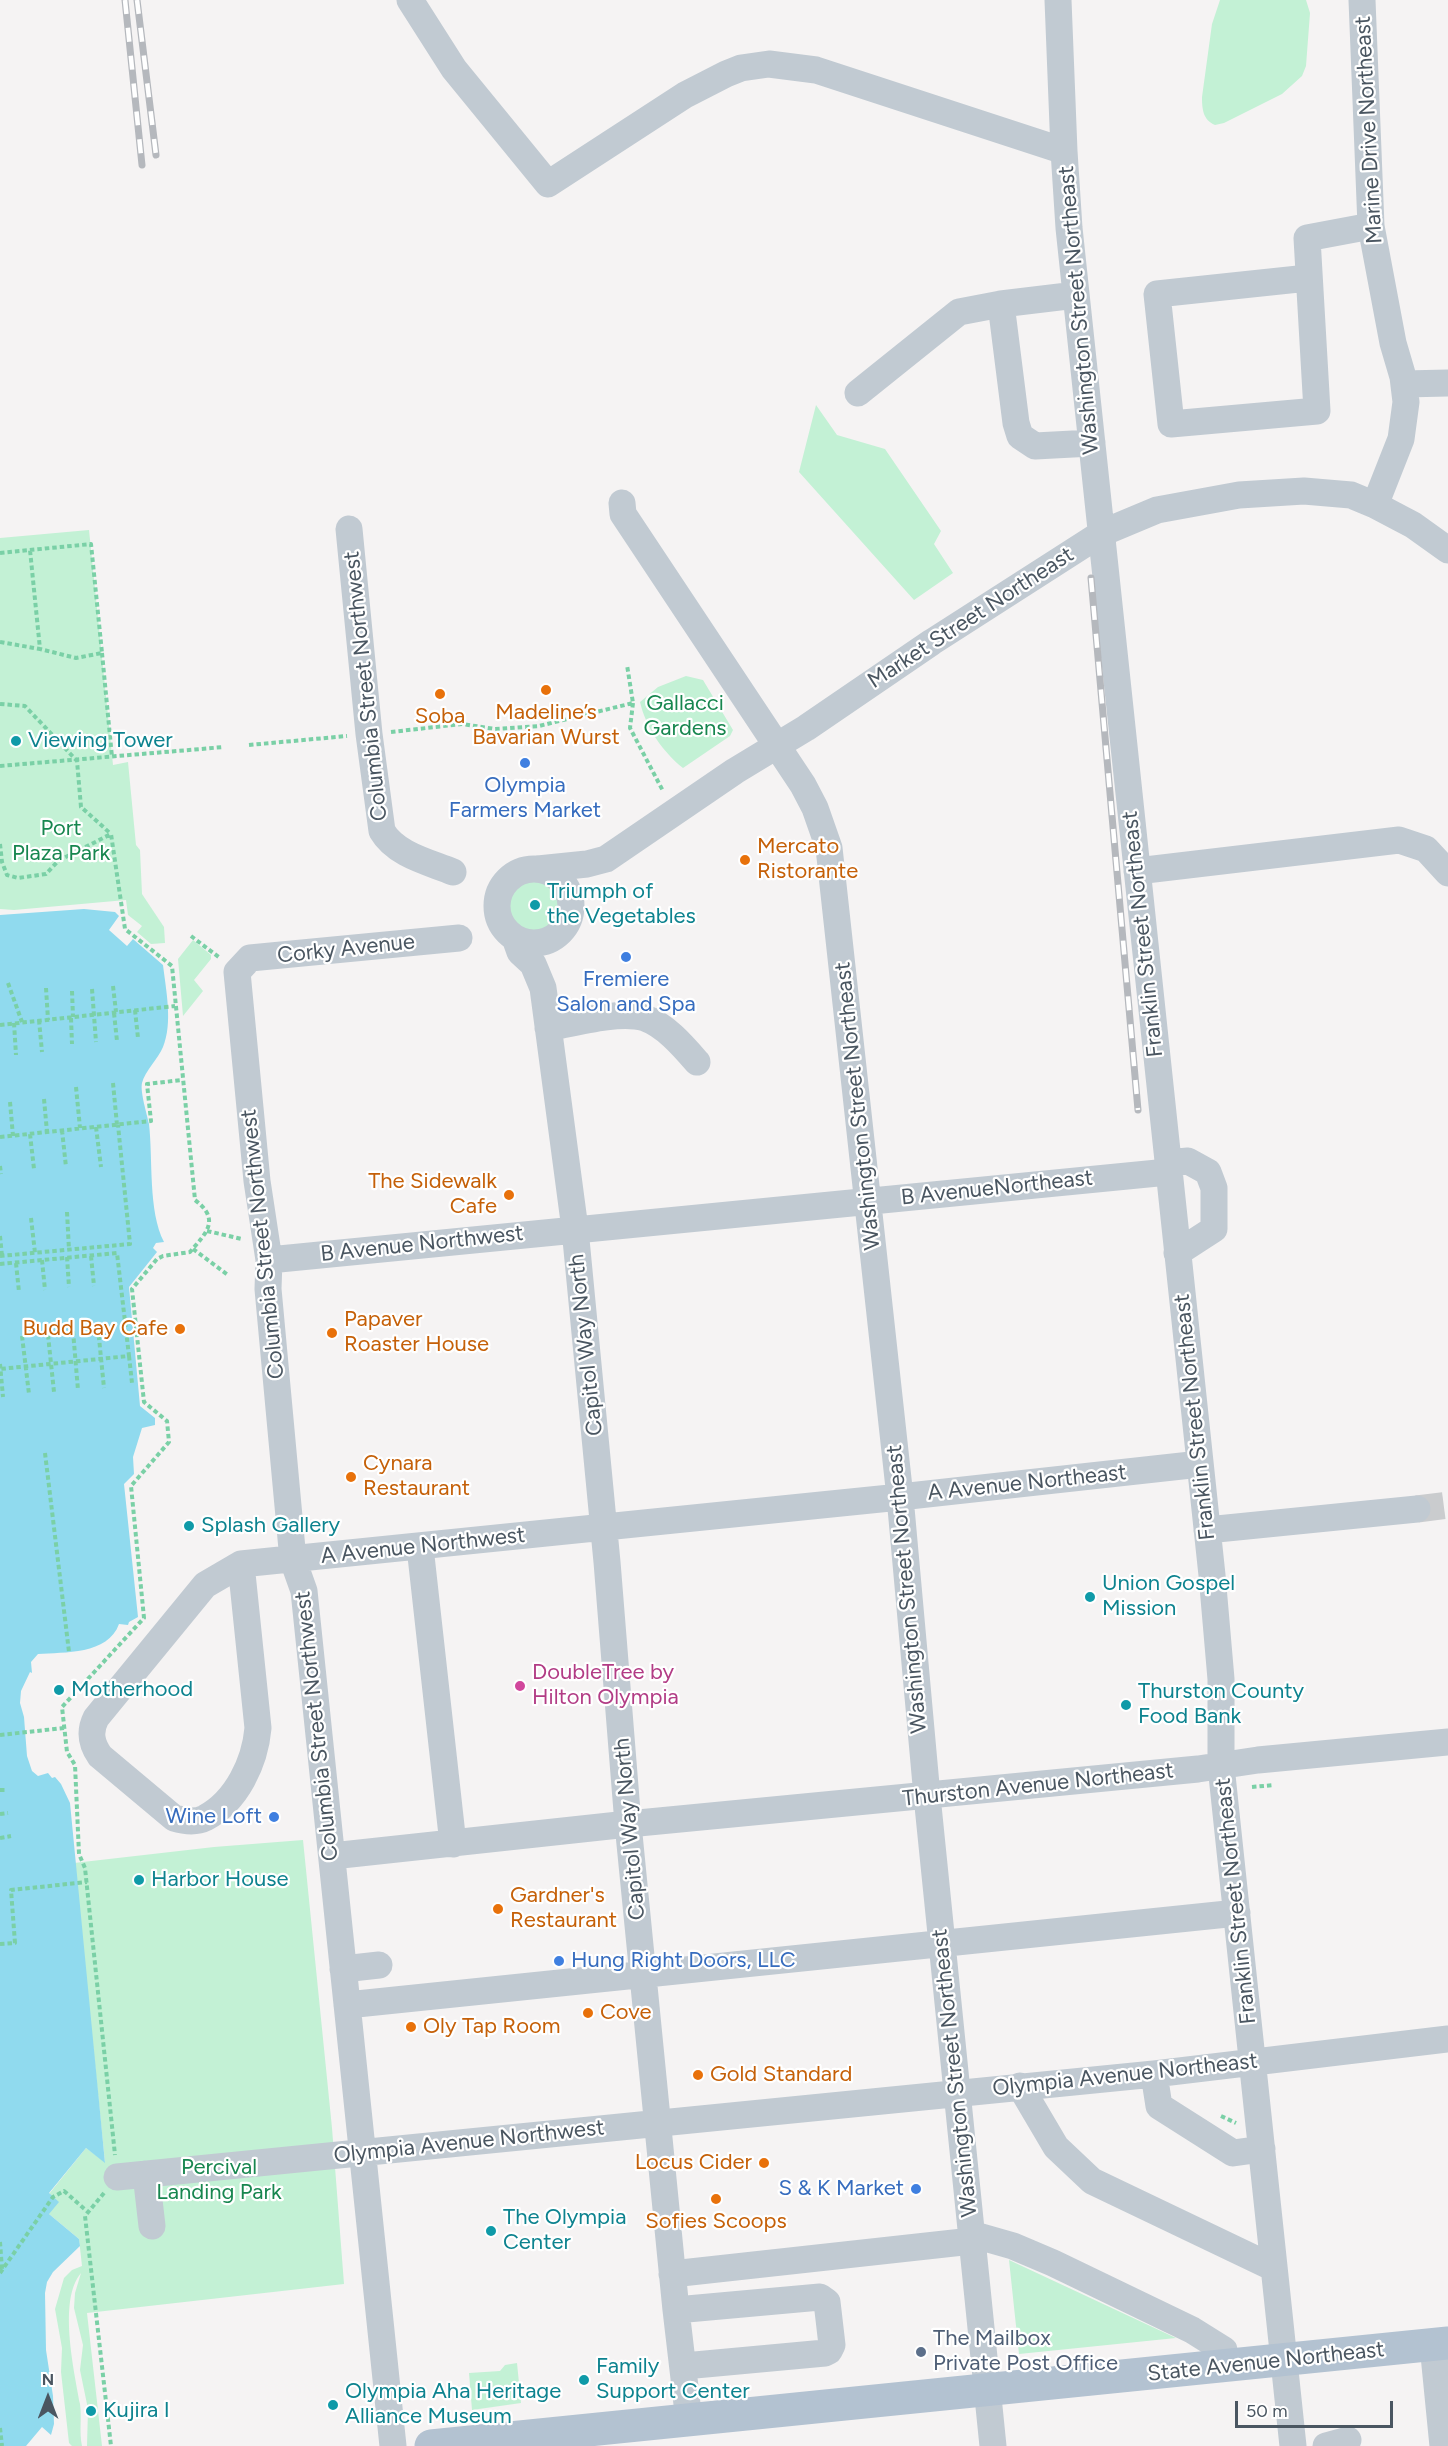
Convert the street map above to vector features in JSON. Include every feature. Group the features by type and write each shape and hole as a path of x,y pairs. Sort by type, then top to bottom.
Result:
{"main road":[{"name":"State Avenue Northeast","path":"431,2446 690,2433 987,2390 1441,2344"}],"street":[{"name":"Washington Street Northeast","path":"410,0 454,69 548,183 685,94 712,80 755,65 798,66 816,70 1064,151 1069,228 1102,532"},
{"path":"1058,0 1064,151"},
{"name":"Marine Drive Northeast","path":"1362,0 1371,226 1406,402 1401,439 1376,505"},
{"path":"1308,278 1157,294 1171,424 1317,411 1307,238 1371,226"},
{"path":"858,393 959,312 1001,304 1076,295"},
{"path":"1001,304 1016,423 1020,436 1035,446 1092,442"},
{"path":"1404,384 1448,383"},
{"name":"Market Street Northeast","path":"568,921 582,905 591,882 606,860 735,771 777,746 1102,532 1157,510 1239,495 1304,491 1351,495 1376,505 1413,525 1448,550"},
{"name":"Washington Street Northeast","path":"622,503 623,514 777,746 815,808 829,848 900,1497 927,1796 993,2446"},
{"name":"Columbia Street Northwest","path":"349,529 369,734 382,831 387,839 401,851 453,873"},
{"name":"Franklin Street Northeast","path":"1102,532 1207,1530 1221,1679 1221,1766 1293,2446"},
{"path":"1137,872 1399,840 1426,849 1448,873"},
{"name":"Market Street Northeast","path":"538,869 606,860"},
{"path":"538,869 556,876 568,892 571,901 568,921 563,930 545,941 535,943 515,938 500,921 497,909 502,887 517,873 538,869"},
{"name":"Capitol Way North","path":"543,988 549,964 561,947 568,921"},
{"name":"Corky Avenue","path":"238,971 250,958 459,938"},
{"name":"Capitol Way North","path":"515,938 520,952 533,964 543,988 575,1229 604,1527 628,1824 672,2274 690,2433"},
{"name":"Columbia Street Northwest","path":"238,971 257,1181 260,1250 268,1289 293,1560 304,1587 393,2446"},
{"path":"549,1028 627,1016 643,1017 669,1034 697,1062"},
{"name":"B AvenueNortheast","path":"575,1229 867,1201 1168,1167 1188,1161 1208,1172 1214,1188 1214,1228 1177,1253"},
{"name":"B Avenue Northwest","path":"260,1250 575,1229"},
{"name":"A Avenue Northeast","path":"604,1527 1200,1464"},
{"path":"1207,1530 1417,1509"},
{"name":"A Avenue Northwest","path":"241,1564 604,1527"},
{"path":"420,1547 453,1844"},
{"path":"241,1564 258,1728 256,1745 244,1775 222,1805 205,1818 189,1822 174,1818 100,1755 91,1736 92,1726 96,1718 205,1585 241,1564"},
{"name":"Thurston Avenue Northeast","path":"332,1856 1448,1742"},
{"path":"347,2005 1237,1913"},
{"path":"343,1969 379,1965"},
{"name":"Olympia Avenue Northeast","path":"658,2123 1154,2074 1448,2039"},
{"path":"1154,2074 1158,2106 1233,2153 1262,2149"},
{"path":"1020,2086 1056,2147 1092,2181 1274,2268"},
{"name":"Olympia Avenue Northwest","path":"117,2177 658,2123"},
{"path":"146,2174 152,2226"},
{"path":"672,2274 972,2238 1023,2250 1192,2330 1224,2350 1226,2366"},
{"path":"676,2310 819,2297 827,2302 832,2345 825,2353 684,2366"},
{"path":"1441,2344 1443,2446"}],"path":[{"path":"0,553 91,544 112,757"},
{"path":"30,550 40,649"},
{"path":"0,642 76,658 102,653"},
{"path":"627,665 633,703 630,728 663,791"},
{"path":"384,733 462,724 495,729 539,726 633,703"},
{"path":"0,704 26,706 77,761 81,807 111,834 125,929 172,966 195,1200 205,1208 209,1220 207,1231 190,1252 157,1259 132,1289 144,1402 167,1421 169,1442 131,1486 144,1618 62,1707 66,1752 75,1765 80,1854 87,1882 117,2177 85,2216 111,2446"},
{"path":"249,745 350,736"},
{"path":"0,766 224,747"},
{"path":"0,844 2,862 7,875 18,878 46,874 58,861 111,834"},
{"path":"191,936 238,971"},
{"path":"8,983 22,1022"},
{"path":"113,986 117,1041"},
{"path":"46,988 48,1020"},
{"path":"92,989 96,1042"},
{"path":"72,991 72,1044"},
{"path":"0,1025 175,1006"},
{"path":"135,1010 138,1038"},
{"path":"39,1020 42,1052"},
{"path":"14,1023 16,1054"},
{"path":"0,1137 151,1121 147,1084 182,1080"},
{"path":"0,1236 1,1256 130,1244 113,1083"},
{"path":"76,1087 80,1128"},
{"path":"44,1099 47,1132"},
{"path":"10,1102 13,1136"},
{"path":"96,1127 101,1167"},
{"path":"62,1131 66,1167"},
{"path":"30,1134 34,1169"},
{"path":"0,1166 1,1174"},
{"path":"67,1212 69,1250"},
{"path":"31,1218 35,1253"},
{"path":"207,1231 260,1250"},
{"path":"193,1249 228,1275"},
{"path":"0,1264 117,1253 132,1383"},
{"path":"91,1256 94,1286"},
{"path":"66,1257 69,1287"},
{"path":"42,1260 45,1290"},
{"path":"16,1263 19,1292"},
{"path":"98,1328 104,1388"},
{"path":"73,1331 78,1390"},
{"path":"48,1335 54,1392"},
{"path":"22,1336 29,1395"},
{"path":"3,1397 0,1367 129,1356"},
{"path":"45,1453 69,1652"},
{"path":"0,1735 64,1728"},
{"path":"0,1814 8,1813"},
{"path":"0,1838 12,1836"},
{"path":"0,1944 15,1943 12,1890 87,1882"},
{"path":"1,2272 53,2197 64,2191 88,2212"},
{"path":"0,2242 1,2272"},
{"path":"0,2428 2,2446"}],"green space":[{"path":"1220,0 1306,0 1310,13 1306,66 1302,76 1282,94 1224,123 1215,125 1206,117 1202,97 1212,24"},
{"path":"816,405 837,435 885,449 941,531 934,544 953,573 914,600 799,472"},
{"name":"Port Plaza Park","path":"89,530 113,765 128,762 136,845 140,850 142,894 164,927 165,943 151,944 137,932 142,926 128,915 126,900 14,910 0,909 0,538"},
{"name":"Gallacci Gardens","path":"686,676 703,680 733,730 730,736 683,768 656,739 646,721 640,702 658,687"},
{"path":"534,878 549,883 557,891 562,906 557,921 549,929 534,934 519,929 511,921 506,906 511,891 519,883"},
{"path":"193,940 211,955 211,959 194,980 203,991 183,1016 178,959"},
{"name":"Percival Landing Park","path":"303,1840 332,2128 344,2284 87,2313 102,2446 87,2446 88,2409 80,2370 83,2345 74,2308 75,2293 81,2273 74,2285 69,2317 72,2355 81,2409 82,2446 72,2446 69,2443 61,2372 62,2348 55,2309 64,2278 72,2270 82,2266 79,2239 49,2214 49,2194 86,2148 105,2162 74,1863 214,1847"},
{"path":"1009,2260 1176,2338 1019,2354"},
{"path":"517,2363 521,2403 472,2410 469,2373 500,2371 505,2365"}],"water":[{"path":"84,909 115,912 119,916 109,930 127,946 133,939 163,965 168,1028 161,1052 144,1078 142,1087 149,1124 155,1215 164,1242 156,1243 153,1248 157,1252 129,1287 140,1406 155,1418 155,1425 142,1428 133,1457 134,1474 124,1484 138,1617 128,1625 119,1624 113,1634 95,1647 72,1652 38,1654 31,1662 32,1673 30,1672 21,1691 20,1703 24,1717 27,1756 32,1771 38,1776 48,1773 52,1778 55,1777 70,1803 105,2163 86,2148 49,2193 59,2202 49,2214 79,2239 80,2246 53,2272 47,2282 45,2293 46,2350 53,2396 54,2424 51,2435 42,2427 26,2446 0,2446 0,915"}],"tunnel":[{"path":"1417,1509 1448,1505"}],"railway":[{"path":"125,0 142,165"},
{"path":"137,0 156,155"},
{"path":"1091,578 1138,1110"}],"place":[{"name":"Madeline’s Bavarian Wurst","path":"546,690"},
{"name":"Soba","path":"440,694"},
{"name":"Viewing Tower","path":"16,741"},
{"name":"Olympia Farmers Market","path":"525,763"},
{"name":"Mercato Ristorante","path":"745,860"},
{"name":"Triumph of the Vegetables","path":"535,905"},
{"name":"Fremiere Salon and Spa","path":"626,957"},
{"name":"The Sidewalk Cafe","path":"509,1195"},
{"name":"Budd Bay Cafe","path":"180,1329"},
{"name":"Papaver Roaster House","path":"332,1333"},
{"name":"Cynara Restaurant","path":"351,1477"},
{"name":"Splash Gallery","path":"189,1526"},
{"name":"Union Gospel Mission","path":"1090,1597"},
{"name":"DoubleTree by Hilton Olympia","path":"520,1686"},
{"name":"Motherhood","path":"59,1690"},
{"name":"Thurston County Food Bank","path":"1126,1705"},
{"name":"Wine Loft","path":"274,1817"},
{"name":"Harbor House","path":"139,1880"},
{"name":"Gardner's Restaurant","path":"498,1909"},
{"name":"Hung Right Doors, LLC","path":"559,1961"},
{"name":"Cove","path":"588,2013"},
{"name":"Oly Tap Room","path":"411,2027"},
{"name":"Gold Standard","path":"698,2075"},
{"name":"Locus Cider","path":"764,2163"},
{"name":"S & K Market","path":"916,2189"},
{"name":"Sofies Scoops","path":"716,2199"},
{"name":"The Olympia Center","path":"491,2231"},
{"name":"The Mailbox Private Post Office","path":"921,2352"},
{"name":"Family Support Center","path":"584,2380"},
{"name":"Olympia Aha Heritage Alliance Museum","path":"333,2405"},
{"name":"Kujira I","path":"91,2411"}]}
